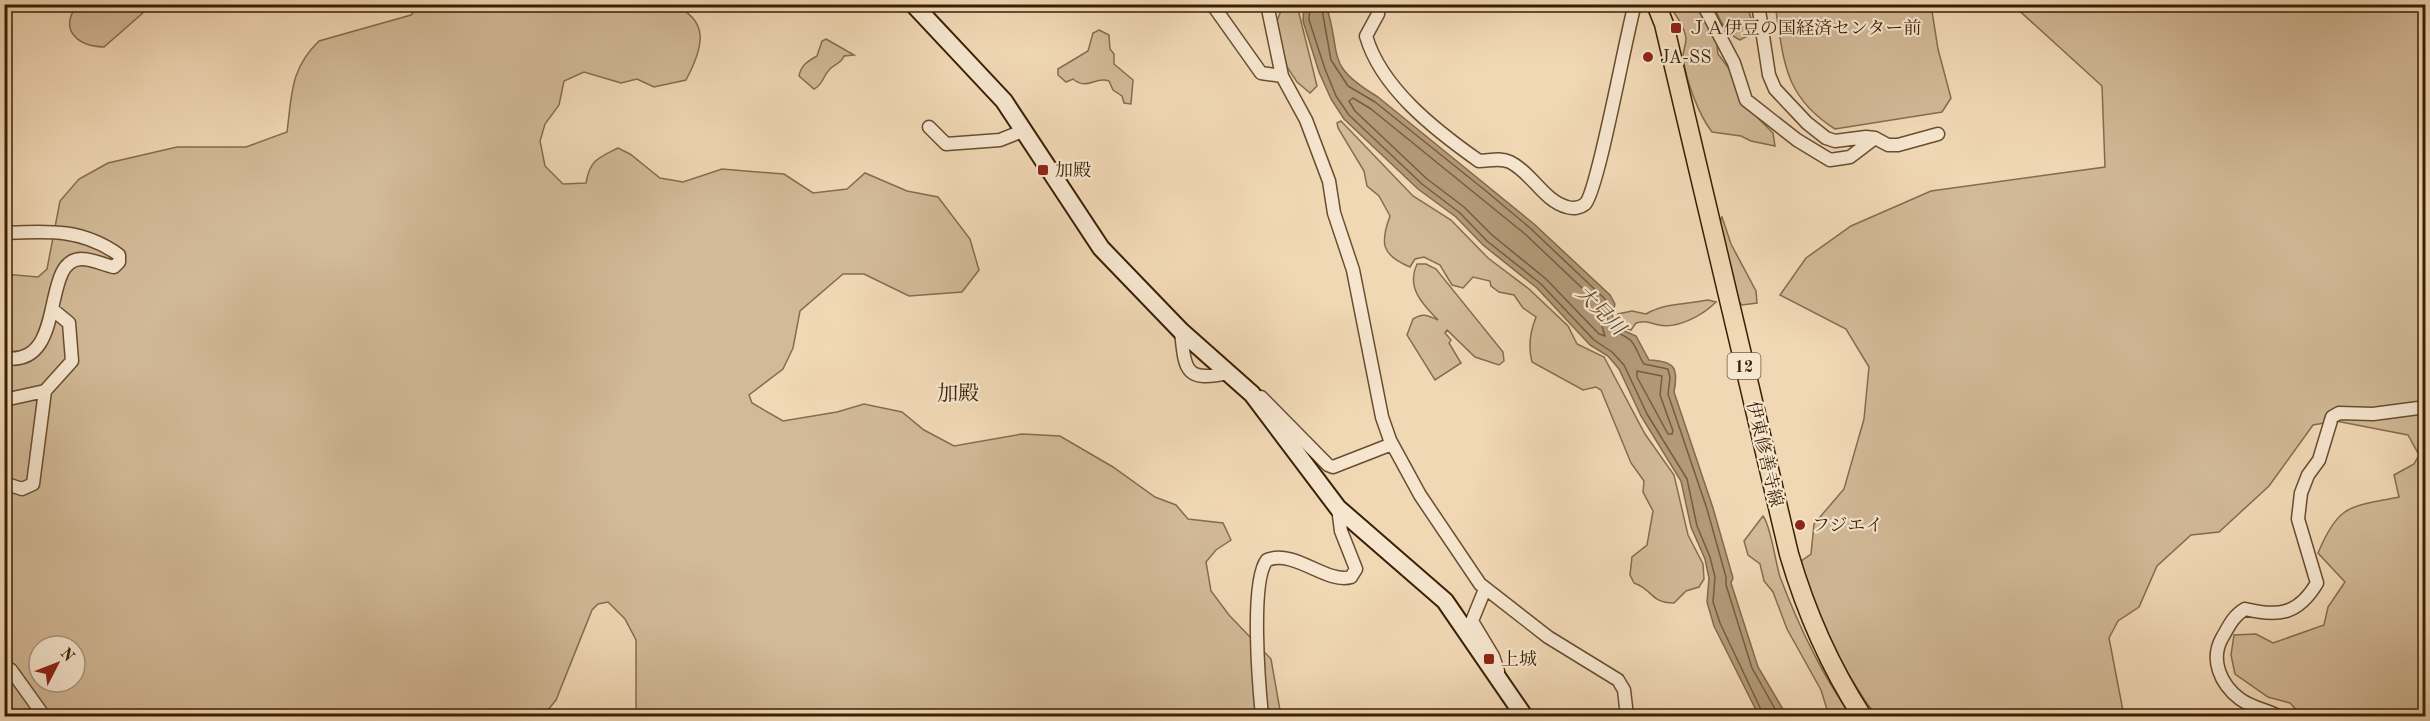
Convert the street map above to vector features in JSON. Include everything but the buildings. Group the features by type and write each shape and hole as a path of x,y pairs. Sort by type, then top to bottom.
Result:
{"main road":[{"name":"伊東修善寺線","path":"1656,4 1664,24 1789,554 1810,619 1837,678 1862,717"}],"street":[{"path":"913,4 1004,101 1101,248 1181,331 1249,391 1269,404 1333,467 1392,444"},
{"path":"1212,4 1261,73 1282,76"},
{"path":"1267,4 1282,76 1306,120 1329,181 1334,213 1352,262 1382,417 1392,444 1420,495 1485,589 1548,637 1618,680 1624,690 1627,717"},
{"path":"1379,4 1378,14 1366,36 1374,61 1405,98 1438,130 1479,161 1500,159 1511,162 1555,202 1568,208 1578,208 1590,197 1603,152 1635,4"},
{"path":"1703,4 1734,63 1741,90 1759,112 1830,160 1850,157 1875,138"},
{"path":"1758,4 1769,75 1775,88 1806,123 1826,138 1835,141 1855,137 1875,138 1888,146 1938,134"},
{"path":"929,127 946,144 1000,140 1025,130"},
{"path":"4,232 61,230 107,247 119,255 119,262 114,267 81,259 68,264 62,274 44,337 35,351 22,359 4,358"},
{"path":"4,483 22,489 33,484 45,391 72,360 69,323 52,309"},
{"path":"1181,331 1185,362 1192,373 1202,378 1228,373"},
{"path":"4,400 45,391"},
{"path":"1249,391 1338,508 1437,592 1464,625 1524,717"},
{"path":"2278,717 2240,699 2230,690 2218,673 2215,655 2217,646 2235,614 2245,609 2274,615 2298,607 2317,583 2298,519 2301,493 2308,475 2319,460 2332,417 2339,413 2373,414 2426,407"},
{"path":"1262,717 1258,623 1261,571 1267,560 1280,558 1339,577 1352,577 1356,569 1339,525 1338,508"},
{"path":"1485,589 1472,621 1498,667 1496,675"},
{"path":"10,670 44,717"}],"shaded area":[{"path":"420,4 670,4 683,10 693,18 700,36 697,57 686,80 654,87 637,79 621,83 584,72 564,81 559,105 545,124 540,141 545,166 563,184 586,183 593,164 605,154 618,148 630,154 660,178 683,182 722,169 784,174 813,193 847,189 865,173 907,191 938,197 970,239 979,270 962,292 909,296 864,274 843,274 800,311 793,348 783,369 749,395 752,403 783,421 837,412 864,404 902,412 924,430 954,446 1022,434 1060,436 1113,467 1155,497 1176,505 1188,519 1223,523 1231,540 1216,550 1206,562 1211,591 1229,615 1271,659 1281,716 636,716 636,640 625,619 608,602 598,604 592,610 556,700 543,716 5,716 5,274 38,277 47,269 60,201 79,179 108,163 177,147 246,147 287,132 297,72 319,41 411,15"},
{"path":"77,5 152,5 104,47 86,44 74,35 70,22"},
{"path":"1283,5 1297,5 1317,86 1310,93 1297,82 1287,67 1276,24"},
{"path":"1669,5 1697,5 1716,38 1718,54 1733,74 1747,107 1773,133 1775,146 1751,141 1741,136 1712,132 1697,106 1690,86 1683,57 1686,41 1684,30"},
{"path":"1713,5 1747,5 1755,32 1740,40 1735,37 1723,25"},
{"path":"1775,5 1931,5 1938,49 1951,98 1942,112 1835,129 1805,103 1796,90 1784,60"},
{"path":"2013,5 2425,5 2425,716 2302,716 2290,703 2268,697 2235,674 2231,655 2234,635 2256,634 2273,643 2324,625 2328,607 2345,582 2318,553 2326,537 2340,516 2348,510 2399,497 2394,475 2414,464 2419,455 2408,435 2336,421 2313,425 2269,486 2219,532 2191,535 2157,566 2139,607 2118,621 2109,638 2123,711 2128,716 1876,716 1852,680 1822,623 1797,564 1811,554 1814,524 1844,489 1864,419 1869,367 1846,329 1780,295 1806,258 1851,226 1931,191 2105,167 2102,86"},
{"path":"1099,30 1109,35 1114,64 1133,80 1131,104 1124,103 1122,96 1113,90 1109,81 1099,80 1083,84 1073,79 1066,82 1058,75 1058,69 1088,51 1093,33"},
{"path":"826,39 854,55 844,56 814,89 799,76 803,66 817,56 822,41"},
{"path":"1341,121 1413,196 1451,220 1488,258 1529,289 1568,326 1577,344 1604,357 1645,434 1674,475 1688,535 1703,564 1704,579 1699,587 1686,591 1674,603 1656,599 1634,583 1630,575 1632,557 1647,545 1653,511 1643,492 1644,481 1631,463 1601,390 1596,387 1583,390 1532,362 1530,340 1536,317 1523,308 1514,295 1499,292 1491,286 1490,281 1473,277 1463,288 1452,285 1440,265 1424,257 1415,259 1410,267 1388,253 1384,241 1390,216 1379,196 1367,186 1364,171 1338,128 1337,123"},
{"path":"1722,217 1731,244 1756,291 1757,303 1742,305 1735,298 1722,242 1720,222"},
{"path":"1417,264 1426,264 1436,269 1503,352 1504,361 1499,365 1475,357 1447,330 1445,333 1451,340 1449,343 1461,363 1435,380 1407,335 1413,319 1417,317 1426,315 1438,320 1417,295 1413,280"},
{"path":"1708,300 1716,302 1697,316 1674,325 1643,322 1636,323 1631,330 1620,326 1616,319 1618,314 1632,311 1646,314 1668,306"},
{"path":"1763,516 1771,535 1780,577 1795,614 1820,666 1851,716 1829,716 1821,690 1787,629 1773,592 1764,581 1760,564 1748,555 1744,541"}],"water":[{"name":"大見川","path":"1304,5 1326,5 1338,58 1349,76 1534,224 1610,295 1615,304 1612,315 1620,329 1636,336 1649,360 1664,362 1673,367 1676,377 1674,392 1713,508 1733,578 1731,583 1758,667 1787,716 1759,716 1714,626 1707,602 1709,578 1705,559 1691,527 1681,481 1641,416 1619,369 1608,356 1590,345 1537,288 1483,245 1456,217 1418,189 1344,119 1331,99 1319,72 1303,21"}],"place":[{"name":"ＪＡ伊豆の国経済センター前","path":"1676,28"},
{"name":"JA-SS","path":"1648,57"},
{"name":"加殿","path":"1043,170"},
{"name":"フジエイ","path":"1800,525"},
{"name":"上城","path":"1489,659"}],"district":[{"name":"加殿","path":"958,393"}]}
